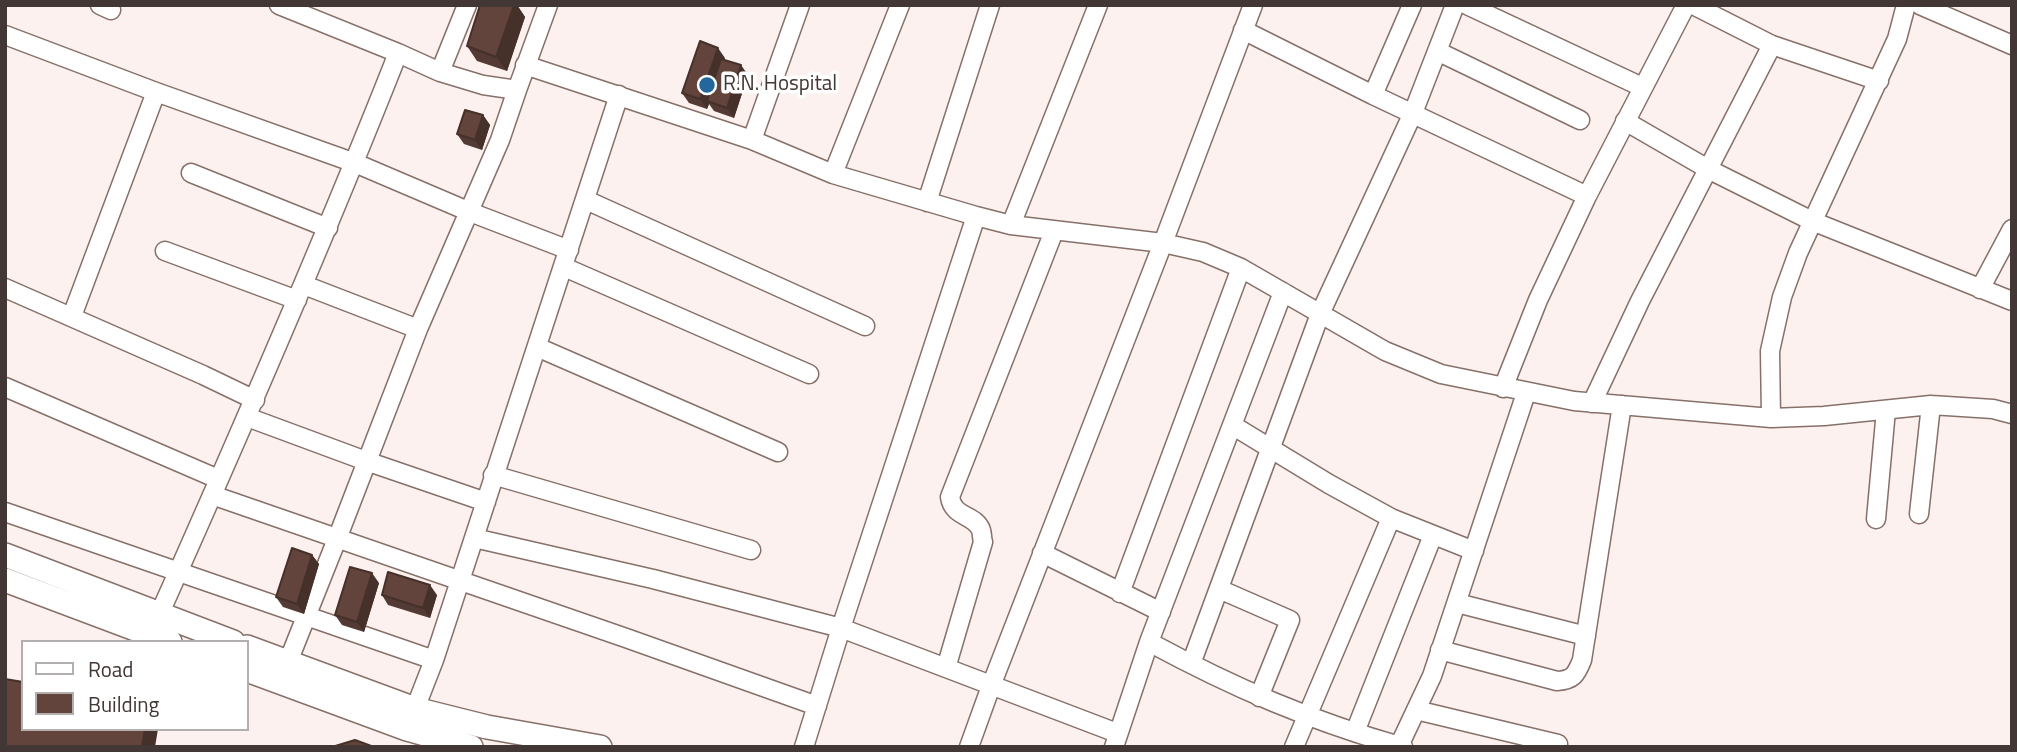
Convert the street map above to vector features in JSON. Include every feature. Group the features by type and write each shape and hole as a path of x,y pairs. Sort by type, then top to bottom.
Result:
{"street":[{"path":"279,5 440,72 482,85 517,90"},
{"path":"440,72 467,5"},
{"path":"288,662 418,329 500,140 548,5"},
{"path":"752,140 800,5"},
{"path":"833,174 900,5"},
{"path":"927,202 990,5"},
{"path":"1011,225 1098,5"},
{"path":"969,747 990,686 1253,5"},
{"path":"1373,95 1412,5"},
{"path":"1191,664 1320,314 1413,113 1455,5"},
{"path":"1467,5 1642,87"},
{"path":"1503,388 1538,300 1587,196 1686,5"},
{"path":"1693,5 1772,45 1879,81"},
{"path":"1771,418 1770,351 1782,297 1812,221 1897,39 1906,5"},
{"path":"1920,5 2012,45"},
{"path":"1243,30 1587,196"},
{"path":"5,35 355,163 470,212 809,374"},
{"path":"1592,403 1640,301 1772,45"},
{"path":"1437,51 1580,120"},
{"path":"159,615 255,400 355,163 398,53"},
{"path":"525,65 752,140 833,174 976,216 1011,225 1163,243 1203,252 1241,268 1385,351 1441,374 1526,393 1592,403 1771,418 1824,416 1931,405 1993,409 2012,414"},
{"path":"72,316 156,92"},
{"path":"411,719 460,582 619,95"},
{"path":"1625,121 1708,169 1812,221 2012,301"},
{"path":"191,173 328,228"},
{"path":"586,200 865,326"},
{"path":"804,747 976,216"},
{"path":"1980,289 2012,229"},
{"path":"946,668 982,542 982,530 975,522 957,512 951,505 950,497 1055,231"},
{"path":"165,251 418,329"},
{"path":"1120,593 1241,268"},
{"path":"5,288 255,400"},
{"path":"474,538 653,579 841,628 946,668 1115,740 1149,642 1283,292"},
{"path":"537,347 778,452"},
{"path":"5,387 215,487 337,539 817,706"},
{"path":"1149,642 1259,697 1306,716 1401,746 1432,676 1526,393"},
{"path":"1440,650 1557,681 1569,680 1577,671 1582,660 1622,405"},
{"path":"1919,514 1931,405"},
{"path":"1876,519 1886,410"},
{"path":"247,418 486,502"},
{"path":"1232,425 1391,518 1474,551"},
{"path":"494,475 751,551"},
{"path":"5,512 434,660"},
{"path":"1294,747 1391,518"},
{"path":"1355,732 1433,535"},
{"path":"1042,553 1161,612"},
{"path":"5,555 228,640"},
{"path":"5,580 165,640"},
{"path":"1219,589 1290,620 1259,697"},
{"path":"1457,603 1586,636"},
{"path":"248,647 288,662 471,747"},
{"path":"248,670 411,719 487,727 600,747"},
{"path":"1416,710 1558,744"}],"building":[{"path":"480,5 514,5 496,57 467,46"},
{"path":"700,41 718,48 700,99 682,93"},
{"path":"721,59 741,65 727,108 707,101"},
{"path":"465,110 483,115 475,140 457,134"},
{"path":"292,548 312,555 297,604 276,597"},
{"path":"350,567 372,573 357,622 335,615"},
{"path":"388,572 430,585 423,608 382,595"},
{"path":"5,679 21,682 21,731 145,731 142,747 5,747"},
{"path":"355,740 374,747 332,747"}],"place":[{"name":"R.N. Hospital","path":"707,85"}]}
